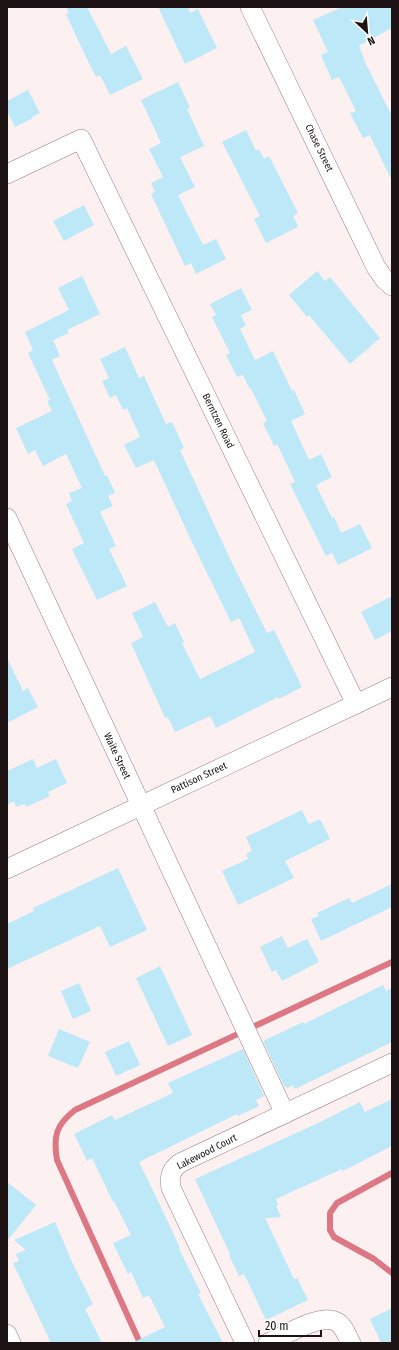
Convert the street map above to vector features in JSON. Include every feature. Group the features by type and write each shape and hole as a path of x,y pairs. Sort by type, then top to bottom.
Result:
{"street":[{"name":"Chase Street","path":"250,7 376,267 385,280 392,286"},
{"name":"Berntzen Road","path":"7,174 81,139 356,704"},
{"name":"Waite Street","path":"7,518 140,806 285,1114"},
{"name":"Pattison Street","path":"7,869 392,687"},
{"name":"Lakewood Court","path":"245,1343 171,1188 170,1180 174,1168 180,1163 392,1063"},
{"path":"268,1343 320,1320 338,1322 351,1343"},
{"path":"7,1334 11,1343"}],"building":[{"path":"66,7 87,7 111,54 126,46 143,79 110,95 100,75 96,77 84,53 66,14 69,13"},
{"path":"158,7 188,7 190,13 198,9 217,48 185,64"},
{"path":"342,7 392,7 392,28 359,46 366,64 392,116 392,181 370,135 363,138 350,113 356,111 339,77 332,80 321,55 328,52 313,20"},
{"path":"178,82 190,108 187,109 204,146 180,157 195,187 178,195 203,245 216,239 226,259 196,274 191,263 185,266 151,194 155,192 151,183 163,177 149,149 161,143 141,100"},
{"path":"28,90 40,113 15,127 7,111 7,101"},
{"path":"246,130 256,151 259,149 264,159 269,156 298,213 293,216 298,226 296,228 266,243 254,219 260,216 222,142"},
{"path":"84,205 94,225 64,241 53,221"},
{"path":"317,271 325,281 330,277 380,338 350,364 309,315 307,317 289,295"},
{"path":"82,276 100,314 67,330 69,333 53,340 60,356 52,360 105,476 107,475 115,493 108,496 113,506 100,512 116,546 109,549 127,586 97,600 72,549 84,543 66,504 72,501 69,493 82,488 66,454 43,466 35,450 28,454 16,428 52,411 47,401 50,400 28,353 33,350 25,332 69,310 58,288"},
{"path":"241,288 252,310 241,315 246,325 240,329 255,360 273,351 292,391 294,390 305,414 291,421 309,460 321,454 332,477 316,485 332,518 334,517 341,533 360,524 372,548 338,565 332,553 326,556 290,484 295,482 277,444 274,446 263,423 267,421 243,375 237,377 226,355 230,353 212,317 216,315 210,304"},
{"path":"125,347 139,378 144,376 166,424 172,422 184,448 180,450 231,561 267,633 274,630 302,687 279,699 278,697 216,728 210,716 175,732 168,717 165,718 131,643 143,637 132,613 155,602 168,627 175,623 184,642 182,643 200,679 255,652 239,618 231,622 154,460 136,468 124,445 140,437 127,408 123,410 116,395 110,398 102,381 109,378 100,359"},
{"path":"392,596 392,631 375,640 361,612"},
{"path":"7,658 23,691 28,688 38,707 7,723"},
{"path":"33,759 37,768 56,759 67,783 48,792 50,796 26,807 25,804 16,807 14,801 7,805 7,771"},
{"path":"302,810 309,824 320,819 330,839 285,861 294,878 238,905 222,871 248,859 246,854 252,851 246,837"},
{"path":"118,868 147,930 110,947 100,926 7,969 7,924 34,911 33,908"},
{"path":"392,884 392,907 321,941 311,919 319,916 317,913 349,898 352,903"},
{"path":"282,936 288,948 307,939 319,962 282,981 276,970 272,972 260,947"},
{"path":"160,966 192,1035 168,1046 136,978"},
{"path":"79,983 91,1011 73,1019 61,991"},
{"path":"383,985 386,991 392,988 392,1042 295,1089 293,1085 287,1088 284,1086 263,1041 303,1022 304,1024"},
{"path":"59,1029 90,1042 78,1068 48,1056"},
{"path":"129,1041 140,1065 116,1076 105,1052"},
{"path":"243,1049 264,1096 256,1100 259,1106 238,1116 237,1114 139,1162 201,1293 198,1294 223,1343 132,1343 165,1327 149,1295 143,1298 131,1272 128,1274 113,1243 131,1235 92,1158 87,1161 74,1134 112,1115 115,1120 173,1093 168,1083"},
{"path":"392,1099 392,1146 343,1171 342,1169 276,1199 278,1204 276,1206 281,1217 265,1218 294,1279 297,1278 308,1300 266,1320 244,1274 239,1276 195,1179 316,1124 360,1102 365,1112"},
{"path":"7,1182 36,1205 7,1241"},
{"path":"55,1222 72,1262 93,1304 85,1309 102,1343 51,1343 13,1263 19,1261 16,1254 26,1250 14,1240"},
{"path":"392,1308 392,1343 381,1343 370,1319"}],"waterway":[{"path":"140,1343 57,1160 55,1144 57,1132 60,1126 75,1110 392,962"},
{"path":"392,1173 337,1203 330,1213 330,1230 334,1237 374,1259 392,1273"}]}
